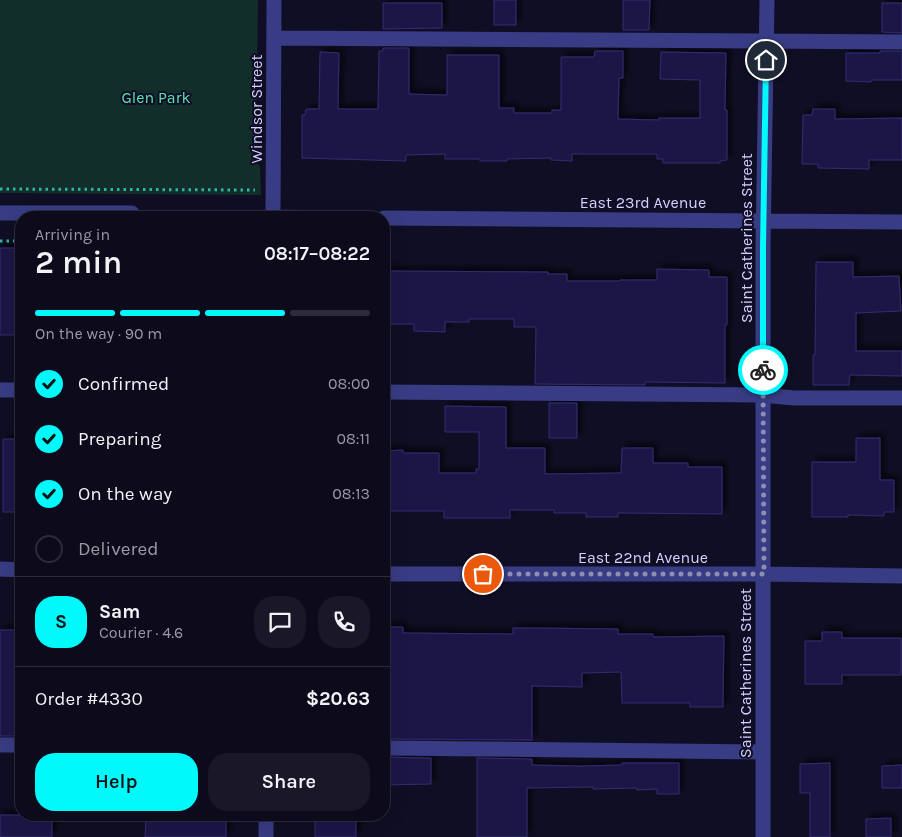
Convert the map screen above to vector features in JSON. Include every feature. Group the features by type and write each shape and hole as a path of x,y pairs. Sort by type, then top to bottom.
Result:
{"street":[{"name":"Windsor Street","path":"273,211 274,0"},
{"name":"Saint Catherines Street","path":"762,837 766,0"},
{"path":"274,38 902,42"},
{"path":"0,213 15,213"},
{"name":"East 23rd Avenue","path":"390,218 902,222"},
{"path":"0,390 15,390"},
{"path":"390,392 902,398"},
{"path":"0,570 15,570"},
{"name":"East 22nd Avenue","path":"390,574 902,576"},
{"path":"0,745 15,745"},
{"path":"390,748 762,752"},
{"path":"266,821 266,837"}],"path":[{"path":"0,189 260,190"},
{"path":"0,241 15,242"}],"green space":[{"name":"Glen Park","path":"0,0 258,0 256,160 260,167 261,195 0,193"}],"building":[{"path":"494,0 516,0 516,25 494,25"},
{"path":"623,0 650,0 649,30 623,30"},
{"path":"383,3 442,3 442,28 383,29"},
{"path":"882,3 902,3 902,33 882,32"},
{"path":"383,48 409,48 409,94 447,95 447,55 499,55 499,108 514,108 514,113 552,113 552,110 561,110 561,57 594,57 595,51 623,51 623,78 619,78 618,119 659,120 659,118 700,118 700,80 660,79 661,52 726,53 725,110 727,110 727,160 720,161 720,163 663,163 663,159 657,159 657,154 572,154 572,161 551,160 551,158 480,161 480,159 445,159 445,154 406,155 406,161 302,158 302,115 305,115 306,109 319,109 320,52 339,53 338,109 378,109 379,51 383,51"},
{"path":"880,51 902,51 902,80 846,81 846,53 880,53"},
{"path":"813,109 835,109 835,119 902,118 902,160 869,160 869,169 818,168 818,164 802,164 803,115 812,115"},
{"path":"0,248 15,248 15,335 0,335"},
{"path":"816,262 853,262 853,277 899,276 901,311 856,313 856,351 902,351 902,376 850,375 849,385 813,385"},
{"path":"657,269 709,270 709,277 727,277 725,383 645,382 645,385 535,384 536,327 514,327 514,319 469,319 469,322 445,322 445,332 414,331 414,324 390,324 390,271 548,272 548,274 567,274 567,281 657,280"},
{"path":"549,403 577,403 577,438 549,438"},
{"path":"445,406 506,407 506,448 545,448 545,474 621,473 622,448 653,448 653,463 688,463 688,467 722,467 722,514 618,513 618,517 586,517 586,513 554,513 554,510 510,510 510,518 444,518 444,511 390,511 390,451 403,450 403,453 439,453 439,473 476,473 476,469 479,469 479,432 445,432"},
{"path":"856,438 880,438 880,480 894,480 894,512 884,512 884,516 812,517 812,462 856,462"},
{"path":"3,439 15,439 15,512 3,512"},
{"path":"390,627 403,627 403,633 513,634 513,628 535,628 618,629 618,634 653,634 653,637 724,636 723,707 690,707 690,703 622,703 621,672 582,673 582,687 532,686 532,740 390,739"},
{"path":"0,630 15,630 15,736 0,736"},
{"path":"822,632 842,632 842,638 901,638 901,675 842,675 842,684 805,684 805,641 822,641"},
{"path":"390,757 431,758 431,784 390,785"},
{"path":"477,758 532,759 532,765 579,766 622,765 622,763 679,763 679,794 657,794 657,789 637,790 637,788 527,788 527,837 477,837"},
{"path":"830,763 830,837 810,837 810,793 800,793 800,764"},
{"path":"902,765 902,788 882,788 882,766"},
{"path":"0,815 15,815 15,821 52,821 52,837 0,837"},
{"path":"891,818 891,837 866,837 866,819"},
{"path":"146,821 226,821 226,837 145,837"},
{"path":"315,821 356,821 356,837 315,837"}],"way so far":[{"path":"483,574 764,574 763,370"}],"route":[{"path":"763,370 766,60"}]}
